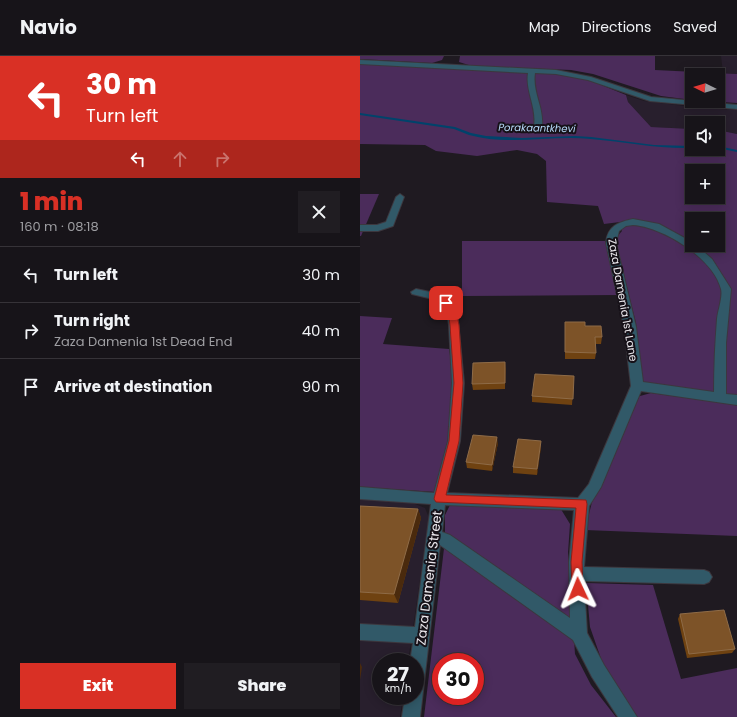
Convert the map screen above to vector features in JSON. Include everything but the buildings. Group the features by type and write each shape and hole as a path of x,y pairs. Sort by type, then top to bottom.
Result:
{"street":[{"path":"360,62 451,64 556,72 589,78 650,99 737,107"},
{"path":"532,71 529,80 541,116 538,126"},
{"path":"360,228 378,228 390,224 400,198"},
{"name":"Zaza Damenia 1st Lane","path":"637,386 630,327 611,243 611,234 617,227 628,223 643,223 659,227 685,242 707,259 726,288 720,328 720,398"},
{"path":"416,292 440,297 452,310 454,325 458,383 454,441 439,499 582,504"},
{"path":"628,717 598,671 579,634 576,562 582,504 594,487 637,386 737,400"},
{"name":"Zaza Damenia Street","path":"360,493 439,499 420,653"},
{"path":"434,537 445,540 579,634"},
{"path":"577,574 704,577"},
{"path":"360,632 422,636"},
{"path":"411,717 413,705"}],"shaded area":[{"path":"360,56 444,56 442,60 432,63 360,59"},
{"path":"460,56 655,56 655,70 685,71 685,99 661,96 593,74 571,70 472,66 459,62"},
{"path":"721,56 737,56 737,74 725,73 725,68 722,68"},
{"path":"360,64 555,74 589,80 626,95 628,102 651,127 685,129 685,156 725,156 725,131 737,134 737,397 642,382 636,323 615,239 622,231 620,222 604,224 598,206 547,202 546,161 537,154 517,150 477,156 436,151 425,145 360,144"},
{"path":"725,73 737,74 737,103 725,102"},
{"path":"626,95 644,101 685,106 685,108 737,110 737,134 725,131 725,116 685,116 685,129 651,127 628,102"},
{"path":"360,194 379,194 361,236 360,236"},
{"path":"462,241 605,241 619,295 462,296"},
{"path":"360,316 392,318 383,344 449,349 454,381 448,445 436,492 360,487"},
{"path":"651,393 737,405 737,536 585,530 593,498 635,400 640,396"},
{"path":"360,499 410,502 425,508 429,518 409,653 372,653 372,705 402,705 400,717 360,717"},
{"path":"450,505 559,506 570,524 568,553 575,654 591,685 616,717 424,717 445,540 445,515"},
{"path":"586,583 653,585 681,679 737,668 737,717 637,717 605,670 590,627"}],"waterway":[{"name":"Porakaantkhevi","path":"360,114 455,128 470,134 486,137 522,139 575,137 654,146 685,147"},
{"name":"Porakaantkhevi","path":"725,148 737,151"}],"route":[{"path":"446,303 452,310 458,383 454,441 439,499 582,504 576,562 578,589"}]}
